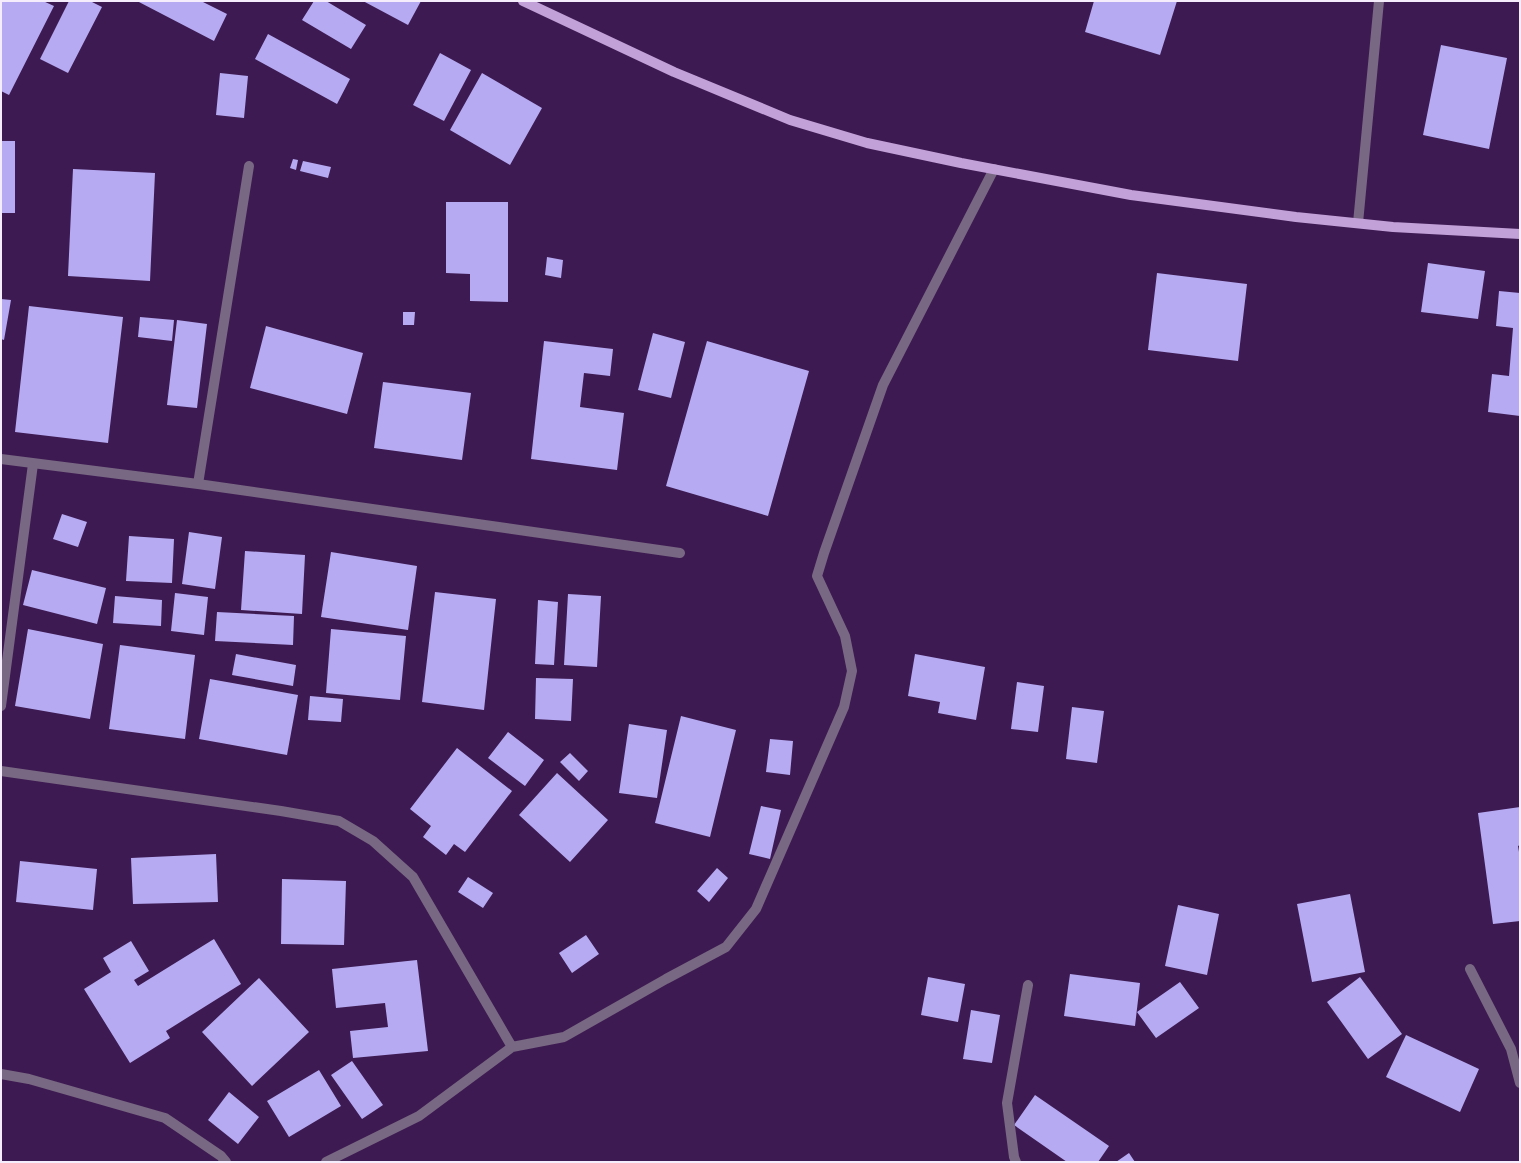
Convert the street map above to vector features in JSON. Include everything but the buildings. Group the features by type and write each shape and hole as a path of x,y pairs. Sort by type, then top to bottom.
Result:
{"main road":[{"path":"523,1 674,72 790,120 867,142 994,169 1131,195 1358,224 1520,234"}],"street":[{"path":"1358,224 1379,1"},
{"path":"198,484 249,166"},
{"path":"326,1162 419,1116 512,1047 564,1036 666,979 726,948 756,910 844,707 852,671 845,636 817,576 824,553 883,385 994,169"},
{"path":"1,459 198,484 680,553"},
{"path":"1,706 33,464"},
{"path":"1,771 281,811 339,821 372,840 413,877 512,1047"},
{"path":"1470,969 1511,1049 1520,1083"},
{"path":"1016,1162 1014,1157 1007,1103 1028,985"},
{"path":"1,1074 29,1079 165,1118 221,1156 226,1162"}]}
